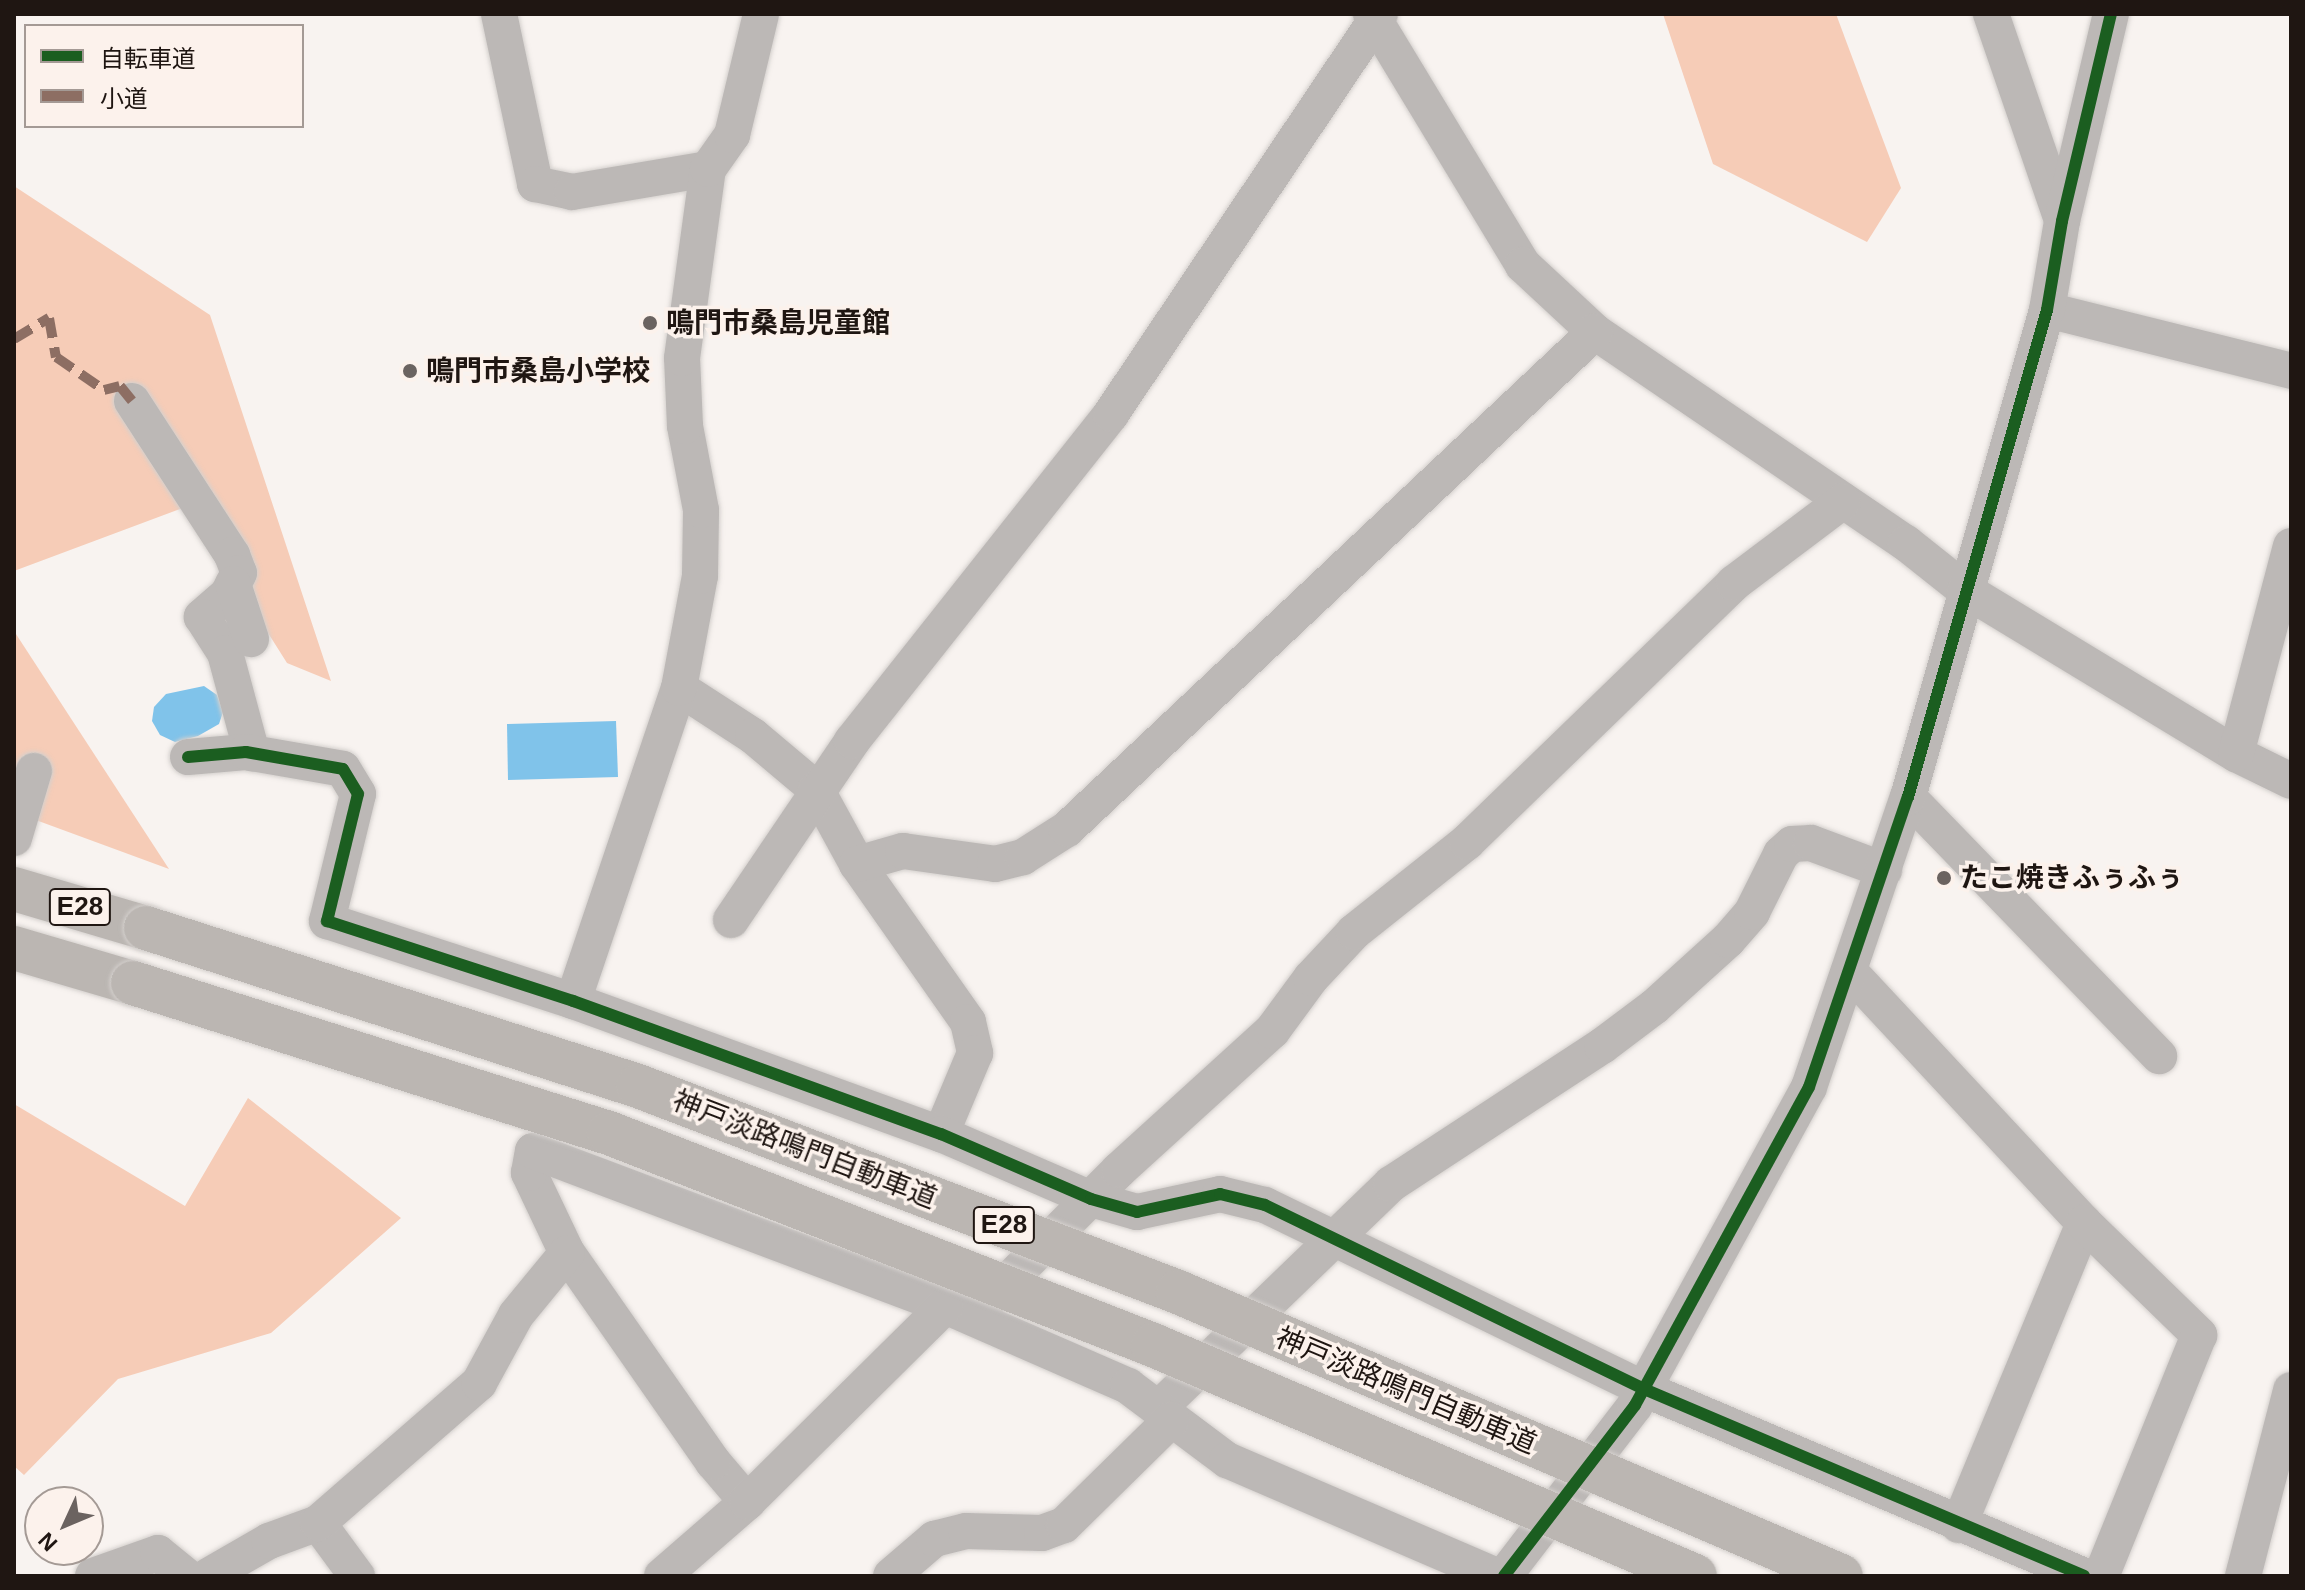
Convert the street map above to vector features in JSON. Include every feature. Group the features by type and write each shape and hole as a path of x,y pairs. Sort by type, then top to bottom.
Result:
{"highway":[{"name":"神戸淡路鳴門自動車道","path":"14,889 146,928 638,1086 1178,1292 1841,1576"},
{"name":"神戸淡路鳴門自動車道","path":"14,948 609,1133 1153,1345 1695,1576"}],"street":[{"path":"499,14 535,184 572,192 708,169"},
{"path":"573,1001 679,688 700,576 701,510 685,426 682,358 708,169 732,135 761,14"},
{"path":"1991,14 2062,221"},
{"path":"1504,1576 1635,1405 1809,1087 1908,797 2047,310 2062,221 2111,14"},
{"path":"731,920 816,789 1111,414 1375,17 1523,265 1595,332 1843,501 1965,590 2236,754 2291,781"},
{"path":"2047,310 2291,371"},
{"path":"857,864 903,851 995,864 1023,857 1067,829 1595,332"},
{"path":"132,401 232,555 239,573 228,594 202,617 225,653 252,753"},
{"path":"662,1576 958,1312 1091,1199 1272,1031 1311,978 1354,932 1467,842 1734,583 1843,501"},
{"path":"2236,754 2291,546"},
{"path":"233,584 251,639"},
{"path":"679,688 753,736 816,789 857,864 968,1022 975,1053 941,1134"},
{"path":"188,757 252,753 343,769 358,794 327,921 573,1001 941,1134 1091,1199 1137,1212 1220,1194 1265,1205 1644,1389 2084,1576"},
{"path":"14,838 34,771"},
{"path":"1908,797 2159,1056"},
{"path":"891,1576 934,1539 966,1531 1042,1533 1064,1525 1165,1414 1391,1184 1602,1046 1654,1007 1728,940 1752,912 1781,854 1792,844 1811,843 1884,870"},
{"path":"1850,972 2084,1223 2199,1335 2101,1576"},
{"path":"747,1502 713,1462 567,1253 529,1173 533,1151 958,1312 1128,1386 1227,1460 1496,1576"},
{"path":"1959,1525 2084,1223"},
{"path":"208,1576 269,1541 318,1523 479,1383 516,1315 567,1253"},
{"path":"2243,1576 2291,1390"},
{"path":"318,1523 357,1576"},
{"path":"93,1576 158,1553 186,1576"}],"shaded area":[{"path":"1663,14 1836,14 1901,188 1867,242 1713,164"},
{"path":"14,186 210,315 331,681 287,663 188,506 14,571"},
{"path":"14,631 169,869 14,812"},
{"path":"248,1098 401,1218 271,1333 118,1379 24,1475 14,1466 14,1104 185,1206"}],"water":[{"path":"204,686 217,695 223,712 219,724 198,736 175,742 160,735 152,721 154,707 166,694"},
{"path":"616,721 618,777 508,780 507,724"}],"marked path":[{"path":"14,339 49,318 56,357 104,390 120,386 132,401"}],"cycle path":[{"path":"1504,1576 1635,1405 1809,1087 1908,797 2047,310 2062,221 2111,14"},
{"path":"188,757 246,752 343,769 358,794 327,921 573,1001 941,1134 1091,1199 1137,1212 1220,1194 1265,1205 1644,1389 2084,1576"}],"place":[{"name":"鳴門市桑島児童館","path":"650,323"},
{"name":"鳴門市桑島小学校","path":"410,371"},
{"name":"たこ焼きふぅふぅ","path":"1944,878"}]}
